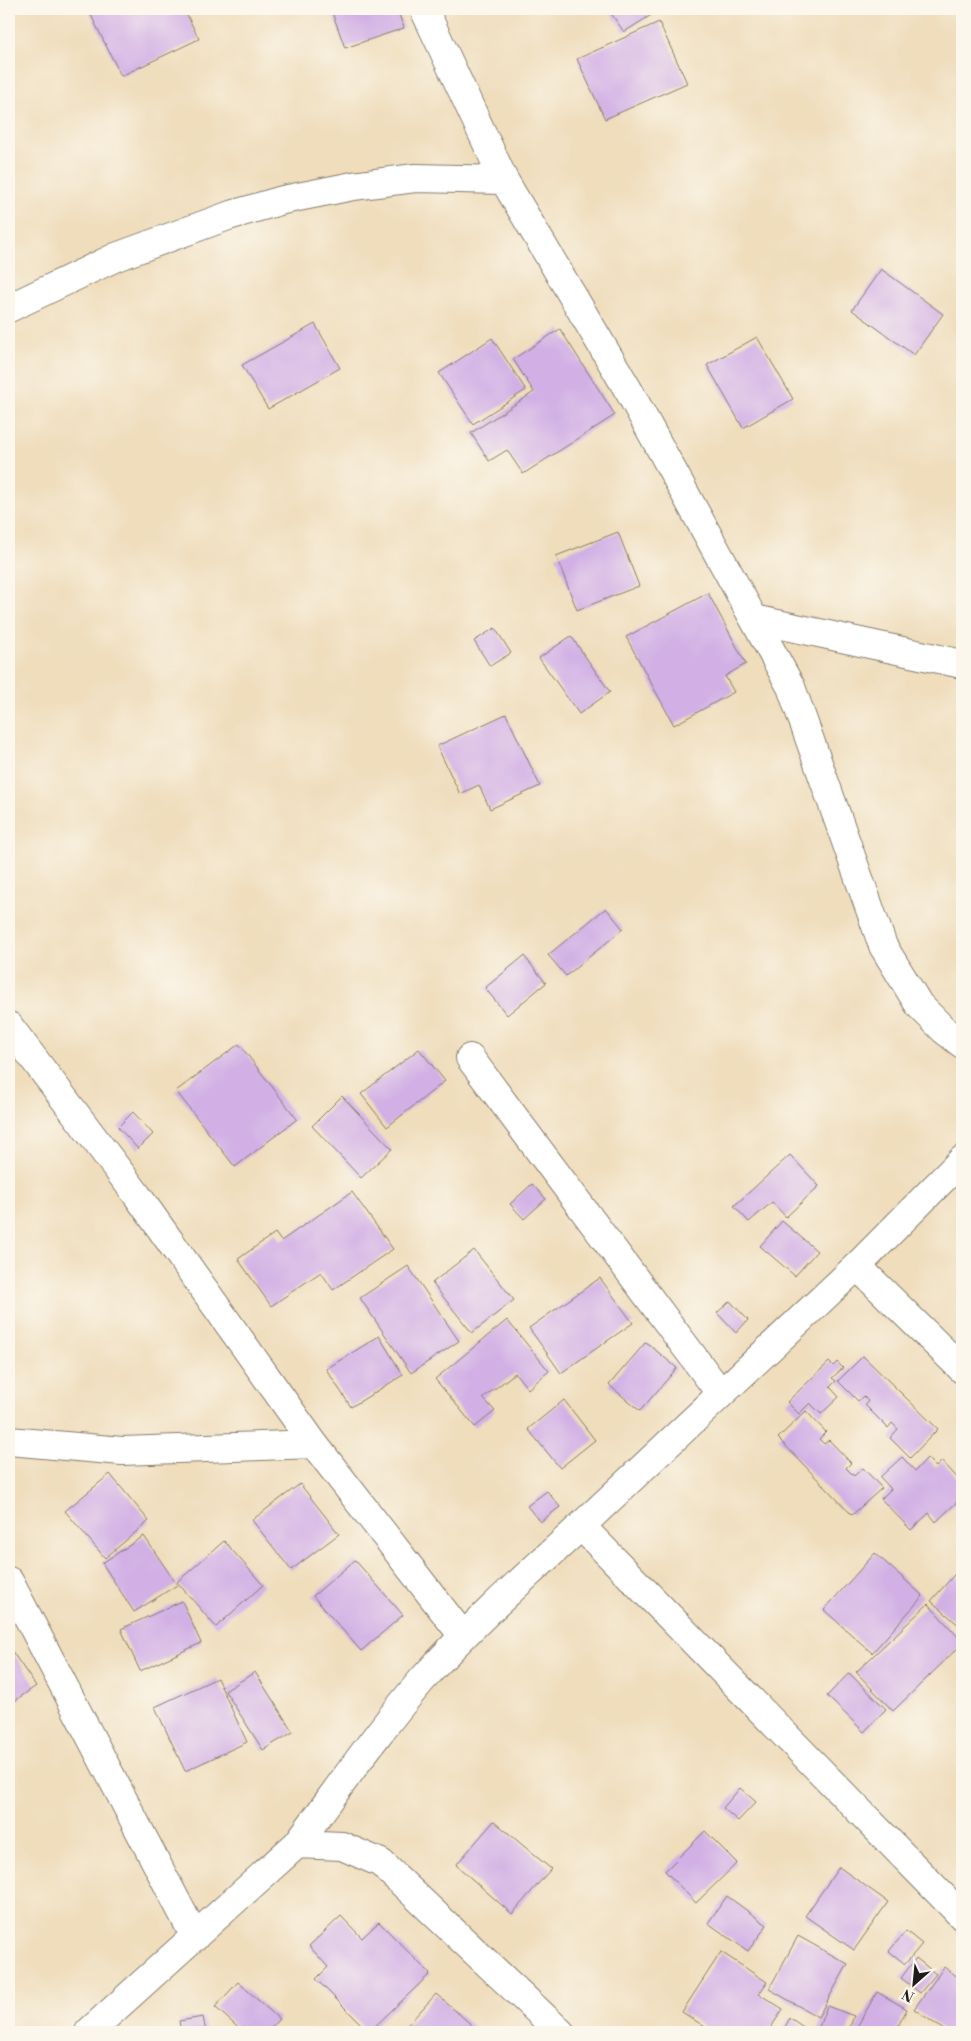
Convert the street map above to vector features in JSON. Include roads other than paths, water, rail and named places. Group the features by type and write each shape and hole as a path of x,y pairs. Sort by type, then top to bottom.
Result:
{"street":[{"path":"424,9 504,180 630,393 790,687 883,946 919,1005 944,1030 962,1044"},
{"path":"9,308 116,257 228,216 282,200 353,186 415,178 504,180"},
{"path":"754,620 962,664"},
{"path":"9,1026 137,1195 314,1444 463,1636"},
{"path":"470,1058 721,1394"},
{"path":"89,2032 297,1844 376,1738 421,1682 463,1636 857,1266 962,1160"},
{"path":"857,1266 962,1369"},
{"path":"9,1441 122,1451 314,1444"},
{"path":"581,1526 962,1916"},
{"path":"9,1581 195,1937"},
{"path":"297,1844 342,1846 381,1863 560,2032"}]}
